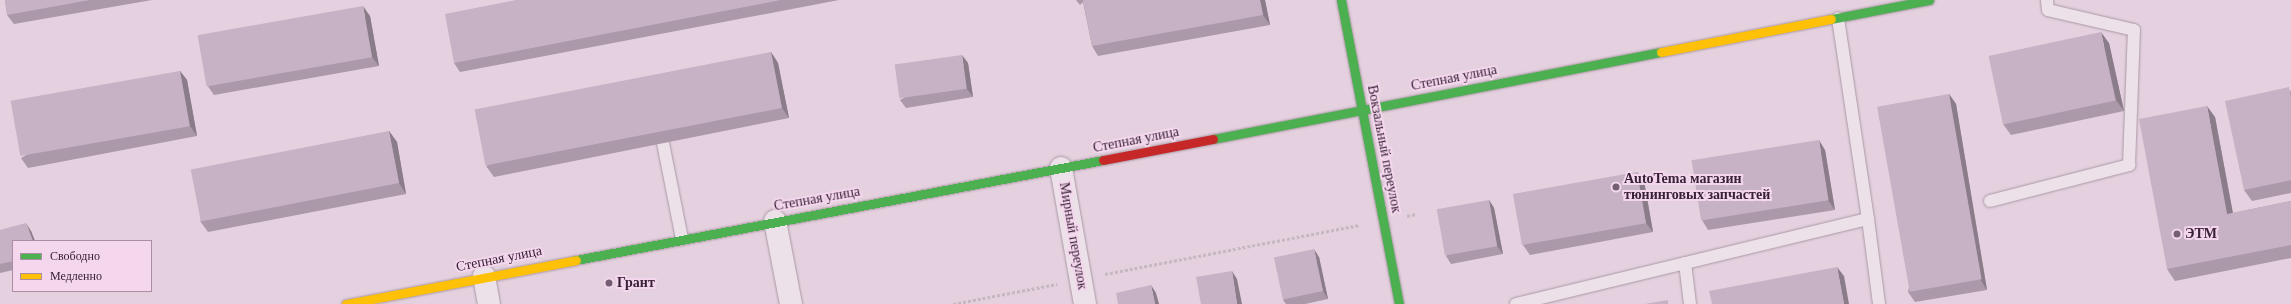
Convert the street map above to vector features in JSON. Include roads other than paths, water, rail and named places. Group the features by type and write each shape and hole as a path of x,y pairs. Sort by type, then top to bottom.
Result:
{"main road":[{"name":"Вокзальный переулок","path":"1341,0 1399,304"},
{"name":"Степная улица","path":"346,304 484,276 1061,168 1930,0"}],"street":[{"name":"Мирный переулок","path":"1061,168 1085,304"},
{"path":"775,221 791,304"},
{"path":"484,276 489,304"}],"lane":[{"path":"1990,201 2129,165 2134,30 2048,10 2047,0"},
{"path":"1838,18 1879,304"},
{"path":"663,143 682,239"},
{"path":"1516,304 1868,219"},
{"path":"1685,263 1690,304"}],"place":[{"name":"AutoTema магазин тюнинговых запчастей","path":"1616,187"},
{"name":"ЭТМ","path":"2177,234"},
{"name":"Грант","path":"609,283"}]}
